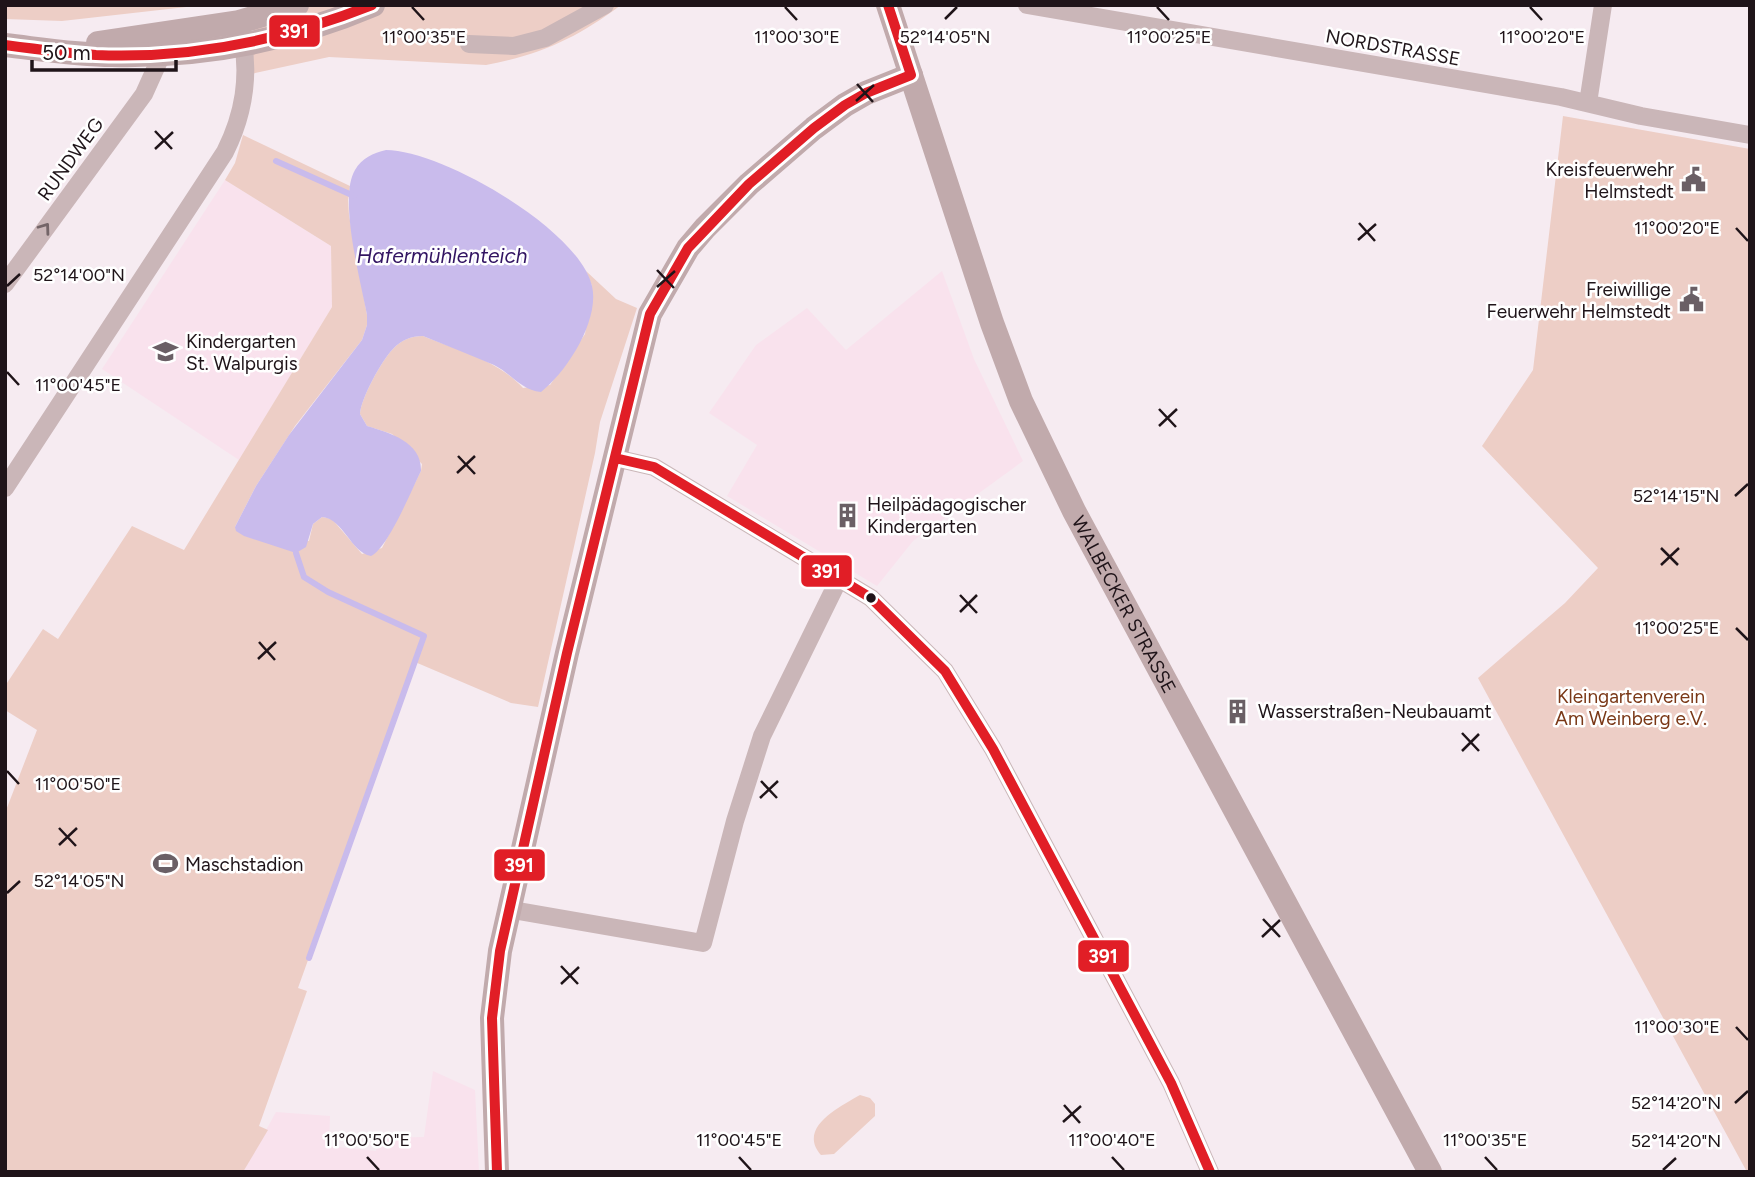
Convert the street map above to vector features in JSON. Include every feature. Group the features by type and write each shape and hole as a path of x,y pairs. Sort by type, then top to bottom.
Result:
{"main road":[{"path":"5,46 110,55 197,52 297,5"},
{"path":"45,50 314,28 373,5"},
{"name":"WALBECKER STRASSE","path":"888,5 992,323 1021,401 1074,511 1430,1172"},
{"path":"497,1172 492,1018 507,909 650,314 688,248 750,184 814,128 866,93 911,75"}],"street":[{"path":"469,44 514,46 545,38 605,5"},
{"name":"NORDSTRASSE","path":"1027,5 1588,103 1641,116 1750,135"},
{"path":"1588,103 1603,5"},
{"path":"5,488 225,152 244,104 241,33"},
{"name":"RUNDWEG","path":"5,284 144,94 162,54"},
{"path":"615,458 654,467 871,598 945,671 993,749 1171,1083 1210,1172"},
{"path":"507,909 703,943 735,821 762,736 839,579"}],"shaded area":[{"path":"225,180 331,246 332,307 239,460 102,369"},
{"path":"942,271 974,359 1023,461 913,541 877,586 727,496 757,445 709,413 756,345 807,308 846,350"},
{"path":"433,1071 475,1090 479,1172 243,1172 276,1112 330,1116 329,1146 376,1151 378,1138 424,1137"}],"green space":[{"path":"5,5 204,5 62,21 5,19"},
{"path":"255,5 621,5 589,27 557,44 524,56 486,65 329,57 251,74"},
{"name":"Kleingartenverein Am Weinberg e.V.","path":"1563,116 1750,149 1750,1172 1747,1172 1478,678 1565,603 1598,568 1482,446 1533,370"},
{"path":"243,135 350,186 349,215 367,325 362,340 295,426 256,486 235,527 309,541 313,524 322,517 332,519 362,554 382,548 421,471 422,464 392,434 367,426 360,414 373,380 388,354 396,346 406,339 423,336 489,363 513,378 523,388 550,385 585,334 592,286 586,271 616,299 637,308 600,422 538,707 511,703 415,662 298,988 307,991 259,1126 268,1130 243,1172 5,1172 5,813 37,730 5,710 5,686 43,629 58,639 132,526 184,550 332,307 331,246 225,180 235,163"},
{"path":"860,1095 870,1098 875,1104 875,1116 834,1154 821,1155 815,1145 817,1127 832,1112"}],"water":[{"name":"Hafermühlenteich","path":"386,150 440,163 472,178 536,218 562,241 582,264 592,286 591,314 571,359 541,392 522,385 494,365 423,336 399,343 378,370 360,414 367,426 403,440 420,461 421,471 405,505 385,542 371,556 358,548 336,523 322,517 313,524 306,547 296,553 244,536 236,531 235,527 256,486 289,435 362,340 367,315 352,241 350,183 355,170 364,159"}],"waterway":[{"path":"276,161 354,196"},
{"path":"296,553 304,577 328,592 424,636 309,958"}],"transit line":[{"name":"391","path":"5,45 96,55 167,54 237,45 271,37 372,5"},
{"name":"391","path":"888,5 911,75"},
{"name":"391","path":"497,1172 492,1018 500,951 567,653 650,314 688,248 749,184 845,105 866,93 911,75"},
{"name":"391","path":"615,458 654,467 871,598 945,671 993,749 1171,1083 1210,1172"}],"place":[{"name":"Kreisfeuerwehr Helmstedt","path":"1694,180"},
{"name":"Freiwillige Feuerwehr Helmstedt","path":"1691,300"},
{"name":"Kindergarten St. Walpurgis","path":"166,352"},
{"name":"Heilpädagogischer Kindergarten","path":"847,515"},
{"name":"Wasserstraßen-Neubauamt","path":"1238,711"},
{"name":"Maschstadion","path":"165,864"}]}
